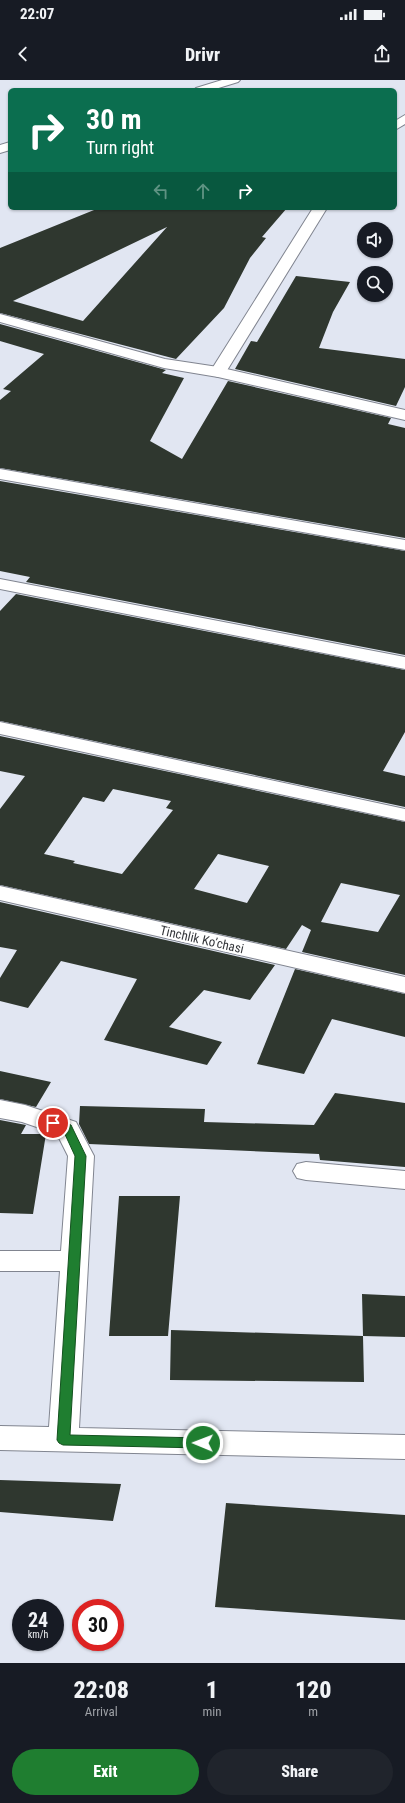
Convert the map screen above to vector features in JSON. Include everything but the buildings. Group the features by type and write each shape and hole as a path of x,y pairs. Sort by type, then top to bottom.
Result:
{"street":[{"path":"207,88 234,80"},
{"path":"218,372 319,210"},
{"path":"0,318 164,363 218,372 405,415"},
{"path":"0,474 405,545"},
{"path":"0,584 405,663"},
{"path":"0,728 405,815"},
{"name":"Tinchlik Ko’chasi","path":"0,893 405,985"},
{"path":"0,1109 26,1114 67,1128 81,1156 63,1440"},
{"path":"306,1172 405,1180"},
{"path":"0,1261 74,1261"},
{"path":"0,1438 405,1447"}],"route":[{"path":"53,1123 67,1128 81,1156 63,1440 203,1443"}]}
